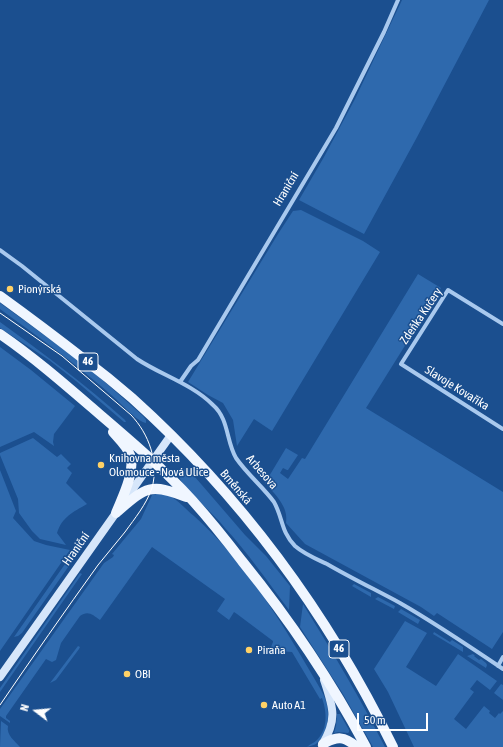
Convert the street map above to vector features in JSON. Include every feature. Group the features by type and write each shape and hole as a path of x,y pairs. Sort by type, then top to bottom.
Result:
{"main road":[{"name":"Brněnská","path":"0,296 62,341 132,398 171,435 218,484 284,566 319,617 370,702 393,747"},
{"name":"46","path":"0,334 44,367 136,445 191,499 218,530 285,616 321,670 366,747"},
{"path":"84,401 125,445 131,455 129,478 116,513"},
{"path":"116,513 138,494 152,488 163,488 191,499"},
{"path":"321,745 335,738 343,738 350,741 357,747"}],"street":[{"name":"Hraniční","path":"180,382 191,366 198,360 336,128 384,32 398,0"},
{"name":"Arbesova","path":"0,250 137,359 180,382 208,401 218,410 225,422 231,444 237,458 274,502 286,534 297,547 435,624 503,669"},
{"name":"Zdeňka Kučery","path":"401,364 448,290 503,324"},
{"name":"Slavoje Kovaříka","path":"401,364 503,429"},
{"name":"Hraniční","path":"0,677 171,435"},
{"path":"498,666 503,657"},
{"path":"321,670 333,710 329,733 321,745"}],"shaded area":[{"path":"402,0 489,0 364,234 299,200 355,99"},
{"path":"301,210 363,241 380,252 272,431 254,419 237,446 233,420 223,403 188,382 293,211"},
{"path":"418,274 441,288 366,408 503,492 503,632 492,649 437,613 434,616 421,607 305,544 286,523 283,506 277,496 265,483 286,448 298,455 288,470 283,468 280,473 288,479 302,458 305,459"},
{"path":"0,303 88,367 143,416 146,423 135,417 74,364 0,309"},
{"path":"0,322 80,382 126,422 124,422 49,360 0,328"},
{"path":"0,347 75,406 54,434 54,446 34,432 0,447"},
{"path":"33,438 57,457 61,454 71,464 67,468 72,473 66,483 87,504 65,519 59,527 57,533 66,545 40,539 32,531 19,513 18,499 0,455 0,453"},
{"path":"182,469 187,470 195,477 245,535 266,556 290,586 289,610 258,568 233,538 184,485 179,477 179,473"},
{"path":"0,470 16,511 13,518 34,541 70,550 0,651"},
{"path":"164,494 173,498 194,516 232,555 264,598 294,643 321,690 327,704 328,719 326,729 321,739 316,744 307,747 321,736 325,726 326,715 324,703 322,698 320,699 292,652 279,651 277,655 271,647 273,641 237,614 234,612 229,620 217,611 225,599 152,547 100,620 88,613 80,616 61,643 56,660 52,662 46,659 6,716 10,723 0,716 0,709 104,563 113,557 114,555 112,554 141,519 152,495"},
{"path":"77,548 80,550 22,633 14,637 65,564"},
{"path":"80,573 82,574 0,692 0,688"},
{"path":"354,584 371,593 371,597 352,586"},
{"path":"378,597 395,606 394,609 375,599"},
{"path":"303,604 346,675 385,747 373,747 343,694 300,627"},
{"path":"401,609 420,620 418,624 398,612"},
{"path":"405,621 427,633 406,667 436,686 458,654 497,681 490,690 477,680 470,689 474,692 454,719 466,729 484,706 495,718 503,711 503,747 414,747 388,692 374,669"},
{"path":"434,632 450,642 452,640 463,647 463,652 433,634"},
{"path":"78,646 80,647 79,649 56,680 50,683"},
{"path":"473,654 479,660 481,659 486,663 486,668 467,656"},
{"path":"501,684 503,685 503,700 494,693"},
{"path":"337,714 340,714 349,730 348,733 334,733"},
{"path":"1,721 8,726 8,732 20,747 0,747"}],"tram line":[{"path":"0,313 62,356 131,415 143,431 151,449 154,468 152,488 140,511 98,565 0,705"}],"place":[{"name":"Pionýrská","path":"10,289"},
{"name":"Knihovna města Olomouce - Nová Ulice","path":"101,465"},
{"name":"Piraňa","path":"249,650"},
{"name":"OBI","path":"127,674"},
{"name":"Auto A1","path":"264,705"}]}
